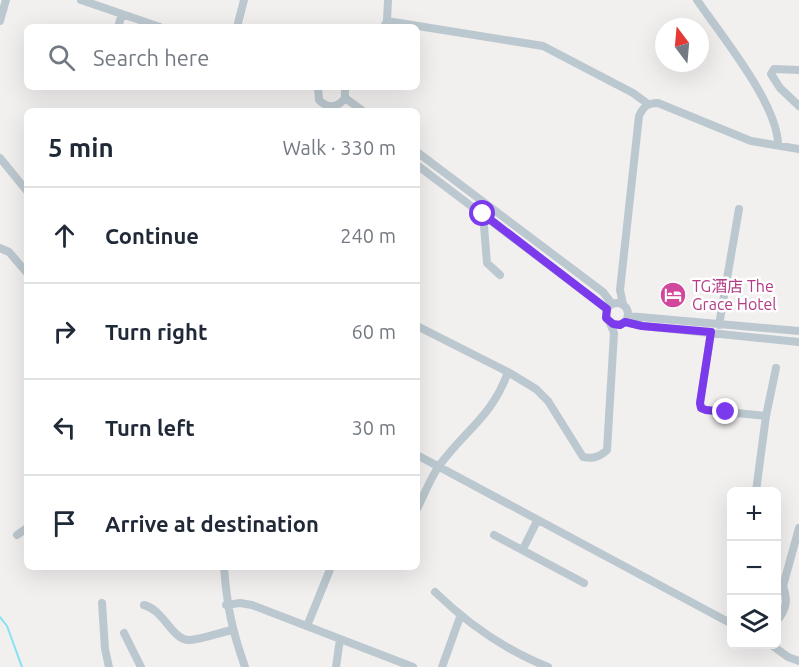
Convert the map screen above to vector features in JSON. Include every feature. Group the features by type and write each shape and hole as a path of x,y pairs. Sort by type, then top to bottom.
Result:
{"street":[{"path":"0,21 6,0"},
{"path":"81,0 147,24"},
{"path":"238,24 244,0"},
{"path":"385,24 388,0"},
{"path":"697,0 757,88 770,114 778,145"},
{"path":"119,24 122,14"},
{"path":"420,29 543,46 633,93 648,104"},
{"path":"799,70 774,69 771,74 780,88 799,106"},
{"path":"317,90 320,107 342,108 345,90"},
{"path":"345,98 359,108"},
{"path":"799,149 751,141 658,103 648,104 643,108 639,116 620,290 606,318 642,326 799,342"},
{"path":"420,154 603,292 614,305"},
{"path":"0,158 24,187"},
{"path":"420,167 556,269 614,305 627,309 614,333 607,450 592,459 583,457 548,401 536,389 508,372 420,328"},
{"path":"488,206 483,214 487,262 500,275"},
{"path":"719,325 739,209"},
{"path":"0,248 9,252 24,270"},
{"path":"556,269 562,261"},
{"path":"621,321 719,325 799,332"},
{"path":"711,332 701,408 766,416"},
{"path":"757,487 766,416 776,368"},
{"path":"420,503 438,467 488,412 502,389 508,372"},
{"path":"420,457 727,621"},
{"path":"523,549 537,521"},
{"path":"781,589 799,528"},
{"path":"17,534 24,530"},
{"path":"494,535 584,583"},
{"path":"224,570 226,604 245,667"},
{"path":"307,626 330,570"},
{"path":"781,615 787,605 783,586"},
{"path":"435,592 460,617 519,656 548,667"},
{"path":"102,603 105,649 109,667"},
{"path":"226,604 252,605 413,667"},
{"path":"144,605 162,616 181,638 189,640 232,630"},
{"path":"442,667 460,617"},
{"path":"124,633 141,667"},
{"path":"336,667 340,639"},
{"path":"776,649 799,661"}],"waterway":[{"path":"0,617 7,626 22,667"}],"place":[{"name":"TG酒店 The Grace Hotel","path":"673,295"}],"route":[{"path":"483,214 607,309 606,318 613,324 620,325 625,322 642,326 711,332 700,403 701,408 706,410 726,412"}]}
